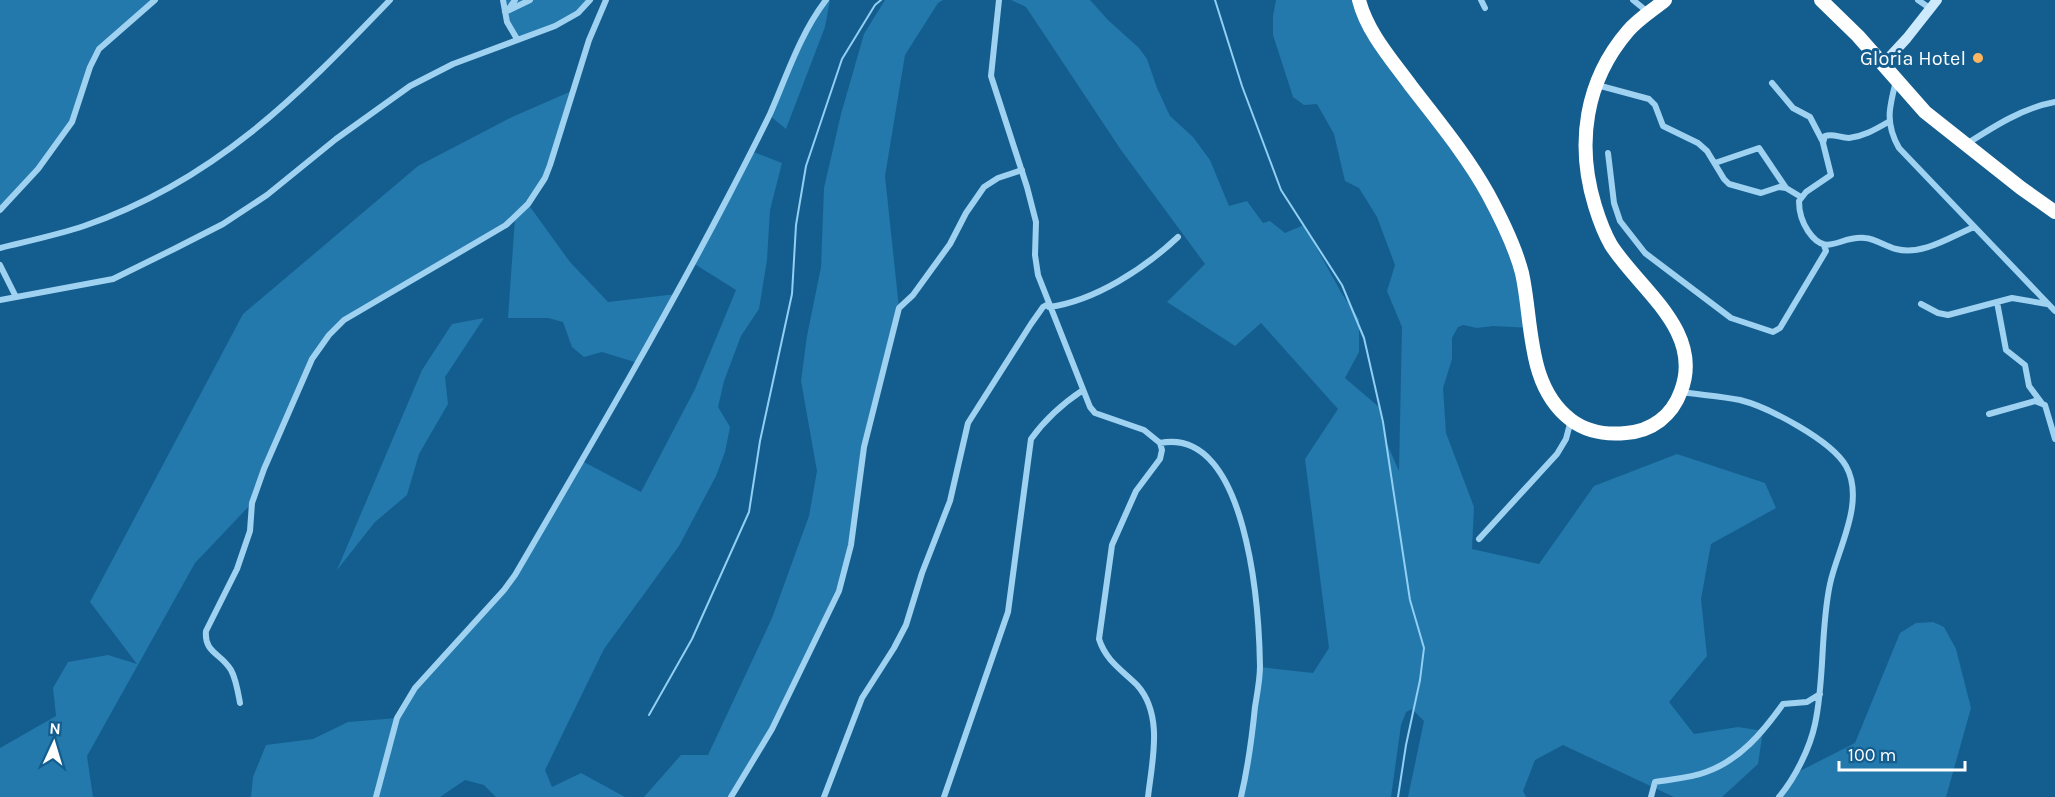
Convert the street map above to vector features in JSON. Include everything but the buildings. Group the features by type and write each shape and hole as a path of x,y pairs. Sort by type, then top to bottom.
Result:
{"highway":[{"path":"1359,0 1374,34 1452,140 1488,194 1521,268 1536,364 1543,384 1560,411 1577,425 1613,435 1645,430 1655,425 1666,416 1681,392 1686,378 1683,344 1677,330 1611,245 1600,223 1588,180 1585,146 1590,103 1617,46 1629,29 1665,0"},
{"path":"1821,0 1858,36 1925,112 1964,145 2055,212"}],"main road":[{"path":"1883,64 1934,4"}],"street":[{"path":"0,210 38,169 72,122 90,67 99,49 155,0"},
{"path":"0,248 84,226 154,196 201,169 279,111 390,0"},
{"path":"503,0 507,22 517,39"},
{"path":"505,12 514,0"},
{"path":"505,12 530,0"},
{"path":"0,300 113,279 174,249 223,224 267,195 336,139 410,86 453,64 563,22 578,13 589,0"},
{"path":"240,703 231,670 208,647 205,641 206,631 237,569 250,531 251,507 255,495 312,359 329,335 351,315 500,229 528,204 545,178 550,165 589,40 606,0"},
{"path":"376,797 397,718 415,688 474,624 514,575 652,338 757,139 808,26 826,0"},
{"path":"999,0 991,76 1022,170 1036,222 1035,255 1038,275 1083,390 1095,413 1144,430 1160,442 1162,450 1160,459 1136,491 1112,545 1099,639 1103,651 1111,662 1138,687 1152,715 1154,736 1148,797"},
{"path":"1481,0 1485,8"},
{"path":"1633,0 1649,13"},
{"path":"1918,0 1934,4"},
{"path":"1896,81 1891,99 1890,121 1892,135 1899,148 2055,311"},
{"path":"1772,83 1793,108 1810,117 1823,143 1831,175 1801,197 1799,206 1802,220 1819,244 1831,245 1841,240 1867,238 1895,249 1913,250 1932,245 1974,227"},
{"path":"1597,85 1648,99 1655,105 1663,126 1698,143 1707,151 1724,179 1729,183 1761,193 1779,187 1786,188 1801,197"},
{"path":"1964,145 2006,120 2042,104 2055,102"},
{"path":"1823,143 1827,134 1848,138 1863,135 1890,121"},
{"path":"1715,163 1759,148 1786,188"},
{"path":"1608,153 1614,203 1620,221 1645,253 1731,318 1773,332 1780,328 1826,251 1824,245"},
{"path":"731,797 772,729 838,591 851,545 864,447 899,308 913,296 944,252 984,187 998,178 1022,170"},
{"path":"824,797 862,698 906,625 922,573 950,501 968,423 1040,311 1049,305 1064,305 1089,296 1155,258 1178,237"},
{"path":"0,265 16,297"},
{"path":"1921,304 1938,313 1948,315 2012,298 2048,304"},
{"path":"1997,302 2006,350 2025,365 2030,386 2045,405 2055,439"},
{"path":"944,797 1008,612 1031,439 1046,418 1083,390"},
{"path":"1681,392 1733,399 1764,409 1807,432 1827,446 1842,460 1851,478 1852,508 1843,548 1835,564 1830,585 1823,632 1820,694 1814,726 1796,773 1779,797"},
{"path":"1989,414 2035,401 2041,402"},
{"path":"1479,539 1557,454 1566,440 1571,420"},
{"path":"1160,442 1180,441 1204,452 1217,467 1232,494 1243,525 1253,583 1260,668 1248,768 1241,797"},
{"path":"1652,797 1655,782 1706,772 1733,758 1754,741 1783,704 1807,702 1820,694"}],"shaded area":[{"path":"0,0 155,0 99,49 75,116 51,152 0,210"},
{"path":"503,0 592,0 579,15 519,42 507,22"},
{"path":"826,0 830,0 825,27 786,129 769,115 798,47"},
{"path":"885,0 943,0 938,3 905,55 885,176 899,308 864,447 844,572 772,729 731,797 644,797 681,755 708,755 772,618 809,516 817,471 801,381 807,336 821,267 824,188 841,114 864,34"},
{"path":"1011,0 1090,0 1139,48 1147,59 1170,116 1193,137 1210,160 1229,206 1247,201 1263,223 1270,221 1285,233 1304,225 1342,294 1359,319 1359,352 1345,378 1379,407 1385,439 1399,471 1402,327 1387,291 1395,265 1377,217 1359,188 1345,181 1334,134 1317,104 1304,105 1293,97 1273,35 1276,0 1359,0 1452,140 1513,247 1530,328 1493,326 1477,328 1463,325 1458,327 1452,338 1452,359 1443,388 1446,433 1474,507 1472,549 1539,564 1594,486 1677,454 1765,483 1776,508 1711,544 1701,599 1707,656 1669,702 1694,734 1738,727 1763,731 1758,764 1722,797 1674,797 1563,745 1535,760 1523,791 1526,797 1408,797 1424,721 1412,709 1406,712 1401,725 1391,797 1241,797 1260,667 1313,673 1329,648 1305,459 1338,409 1261,323 1235,346 1167,302 1205,264 1121,150 1026,7"},
{"path":"574,90 550,165 528,204 570,262 608,302 676,294 638,363 602,352 584,357 572,347 563,322 548,318 508,318 515,218 344,320 312,359 252,503 195,563 87,756 93,797 0,797 0,748 56,716 53,688 68,662 108,655 137,664 90,602 243,314 418,166 512,117"},
{"path":"751,151 782,163 770,210 767,260 759,309 741,336 724,381 718,407 730,427 725,452 716,476 679,546 604,649 545,770 552,787 581,773 625,797 496,797 484,785 465,780 440,797 251,797 253,777 266,745 313,739 348,722 397,718 415,688 504,590 582,461 641,492 695,389 736,290 693,263"},
{"path":"484,318 445,377 448,404 419,454 407,495 375,522 337,570 422,370 452,324"},
{"path":"1933,622 1944,627 1956,649 1971,708 1946,797 1779,797 1796,773 1855,743 1900,633 1916,623"}],"waterway":[{"path":"649,715 692,639 749,512 760,441 792,294 796,225 806,166 842,59 875,5 881,0"},
{"path":"1215,0 1242,86 1281,190 1342,285 1364,338 1383,422 1410,600 1424,648 1398,797"}],"place":[{"name":"Gloria Hotel","path":"1978,58"}]}
